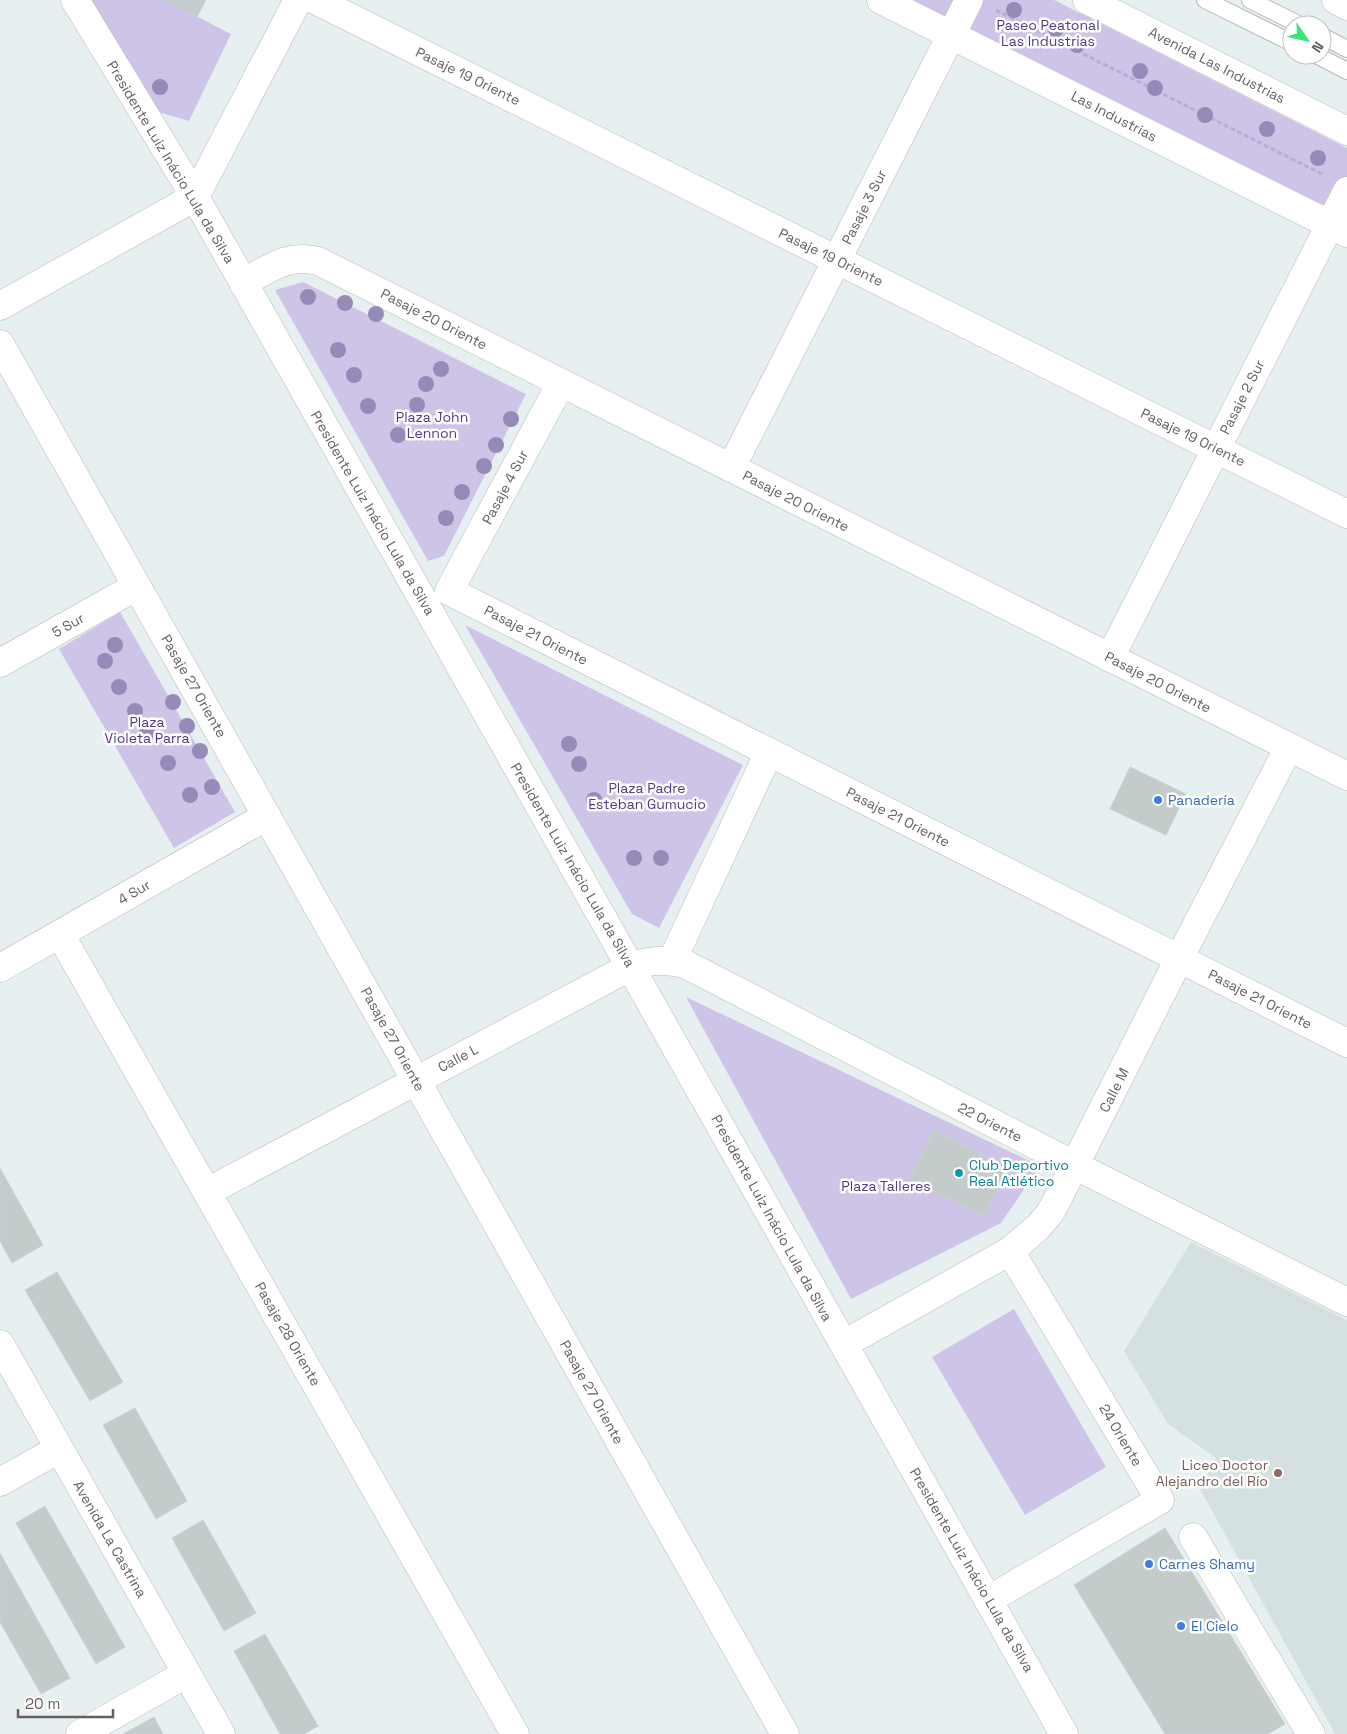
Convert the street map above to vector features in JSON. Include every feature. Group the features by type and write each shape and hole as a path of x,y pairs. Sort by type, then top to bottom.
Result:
{"street":[{"name":"Presidente Luiz Inácio Lula da Silva","path":"75,0 195,198 426,605 988,1600 1056,1731"},
{"path":"0,306 195,198 298,0"},
{"name":"Pasaje 19 Oriente","path":"315,0 1347,514"},
{"name":"Las Industrias","path":"881,0 1338,228"},
{"name":"Avenida Las Industrias","path":"1087,0 1347,131"},
{"path":"1336,0 1347,6"},
{"name":"Pasaje 3 Sur","path":"731,468 952,35 981,4"},
{"name":"Pasaje 2 Sur","path":"1110,658 1216,449 1338,228 1338,184"},
{"name":"Pasaje 20 Oriente","path":"243,283 288,260 308,258 318,262 1347,776"},
{"name":"Pasaje 27 Oriente","path":"0,344 785,1734"},
{"name":"Pasaje 4 Sur","path":"449,591 561,383"},
{"name":"5 Sur","path":"0,663 137,586"},
{"path":"426,605 449,591"},
{"name":"Pasaje 21 Oriente","path":"449,591 1347,1043"},
{"name":"Calle M","path":"844,1344 1010,1251 1038,1227 1050,1213 1076,1166 1179,959 1289,747"},
{"path":"672,961 769,752"},
{"name":"4 Sur","path":"0,968 267,816"},
{"name":"Pasaje 28 Oriente","path":"60,934 516,1734"},
{"name":"22 Oriente","path":"630,967 646,961 659,960 672,961 694,969 1076,1166 1347,1302"},
{"name":"Calle L","path":"207,1192 630,967"},
{"name":"24 Oriente","path":"988,1600 1160,1500 1010,1251"},
{"name":"Avenida La Castrina","path":"0,1344 220,1734"},
{"path":"0,1482 59,1449"},
{"path":"1193,1536 1311,1734"},
{"path":"80,1734 186,1674"}],"lane":[{"path":"1206,0 1282,38"},
{"path":"1250,0 1282,16"},
{"path":"1332,41 1347,49"},
{"path":"1332,63 1347,71"}],"path":[{"path":"981,4 1338,184"}],"shaded area":[{"name":"Liceo Doctor Alejandro del Río","path":"1191,1242 1347,1320 1347,1734 1335,1734 1200,1489 1216,1458 1168,1424 1124,1351"}],"green space":[{"path":"90,0 165,0 231,34 189,121 155,111"},
{"name":"Paseo Peatonal Las Industrias","path":"906,0 1054,0 1347,148 1347,217"},
{"name":"Plaza John Lennon","path":"303,282 526,394 444,556 428,561 275,290"},
{"name":"Plaza Violeta Parra","path":"120,612 235,812 174,848 59,649"},
{"name":"Plaza Padre Esteban Gumucio","path":"465,625 743,765 659,928 632,914"},
{"name":"Plaza Talleres","path":"686,997 1040,1166 1001,1223 851,1299"},
{"path":"1014,1309 1106,1467 1025,1515 932,1357"}],"building":[{"path":"165,0 206,0 197,17"},
{"path":"1130,767 1186,794 1166,835 1110,809"},
{"name":"Club Deportivo Real Atlético","path":"934,1130 1008,1168 984,1216 909,1179"},
{"path":"0,1168 43,1245 12,1263 0,1241"},
{"path":"57,1272 123,1382 90,1401 25,1290"},
{"path":"135,1408 187,1501 156,1519 103,1425"},
{"path":"45,1506 125,1647 96,1664 16,1523"},
{"path":"203,1520 256,1613 224,1631 172,1538"},
{"path":"1165,1528 1285,1724 1268,1734 1165,1734 1074,1585"},
{"path":"0,1553 70,1678 41,1694 0,1622"},
{"path":"265,1634 318,1726 304,1734 280,1734 234,1651"},
{"path":"154,1717 163,1734 123,1734"}],"place":[{"name":"Panadería","path":"1158,800"},
{"name":"Club Deportivo Real Atlético","path":"959,1173"},
{"name":"Liceo Doctor Alejandro del Río","path":"1278,1473"},
{"name":"Carnes Shamy","path":"1149,1564"},
{"name":"El Cielo","path":"1181,1626"}]}
